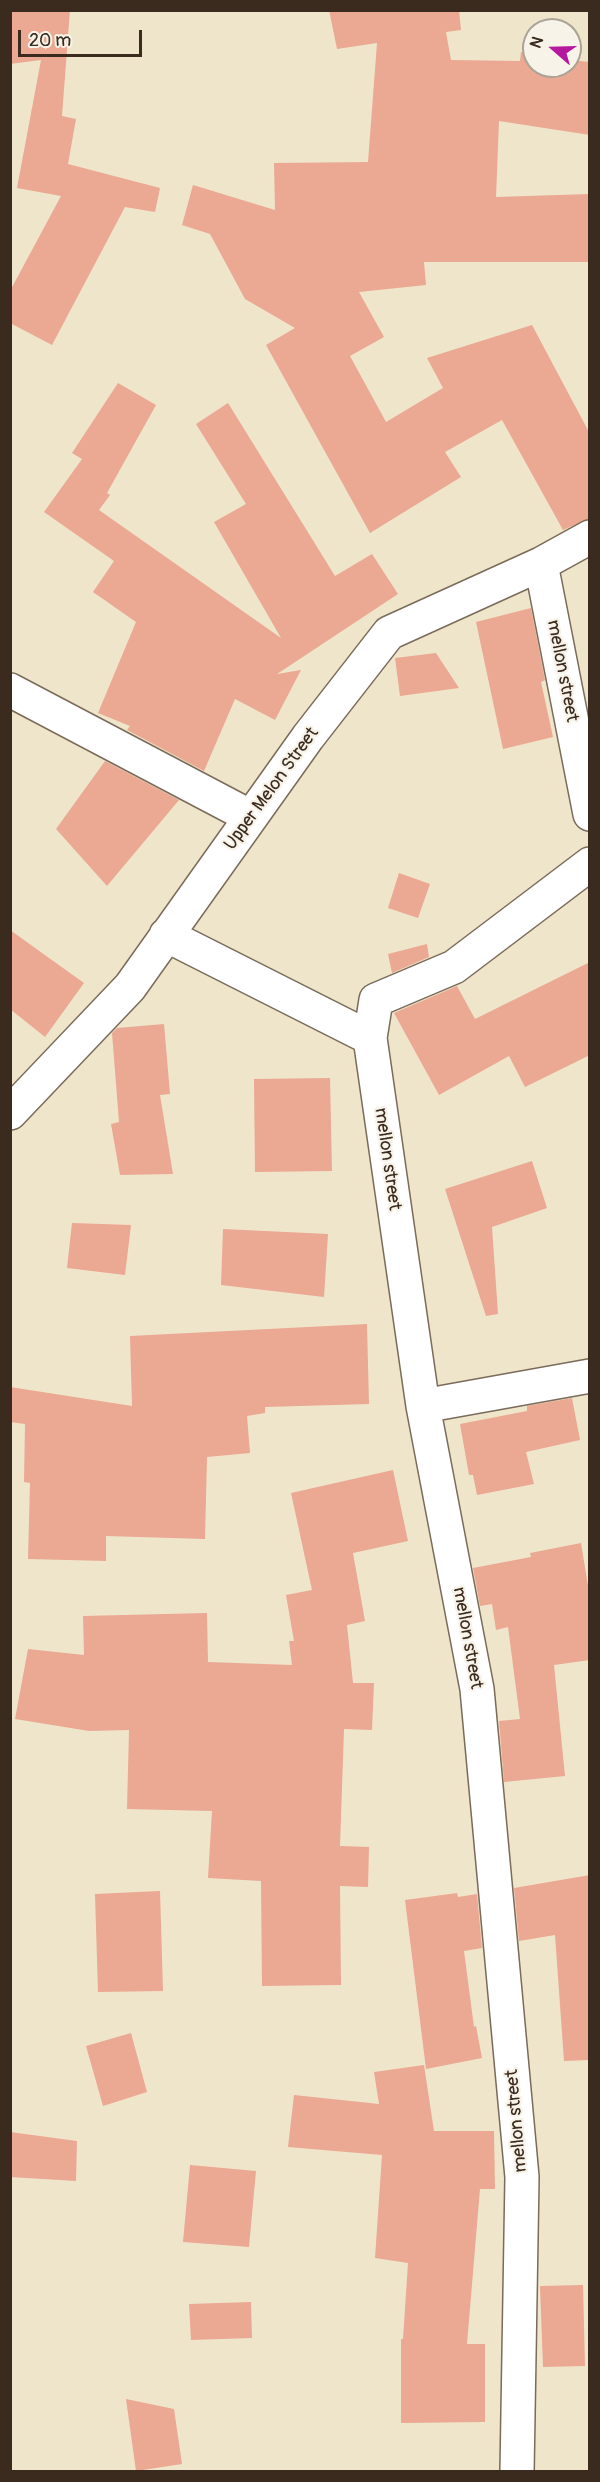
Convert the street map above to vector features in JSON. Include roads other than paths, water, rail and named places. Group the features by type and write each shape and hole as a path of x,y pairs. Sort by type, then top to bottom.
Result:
{"street":[{"name":"Upper Melon Street","path":"10,1113 130,987 308,737 389,633 541,564 590,537"},
{"name":"mellon street","path":"541,564 590,814"},
{"path":"10,690 251,817"},
{"name":"mellon street","path":"517,2472 522,2177 477,1689 423,1406 370,1038 376,1000 454,967 590,864"},
{"path":"166,935 370,1038"},
{"path":"423,1406 590,1376"}]}
